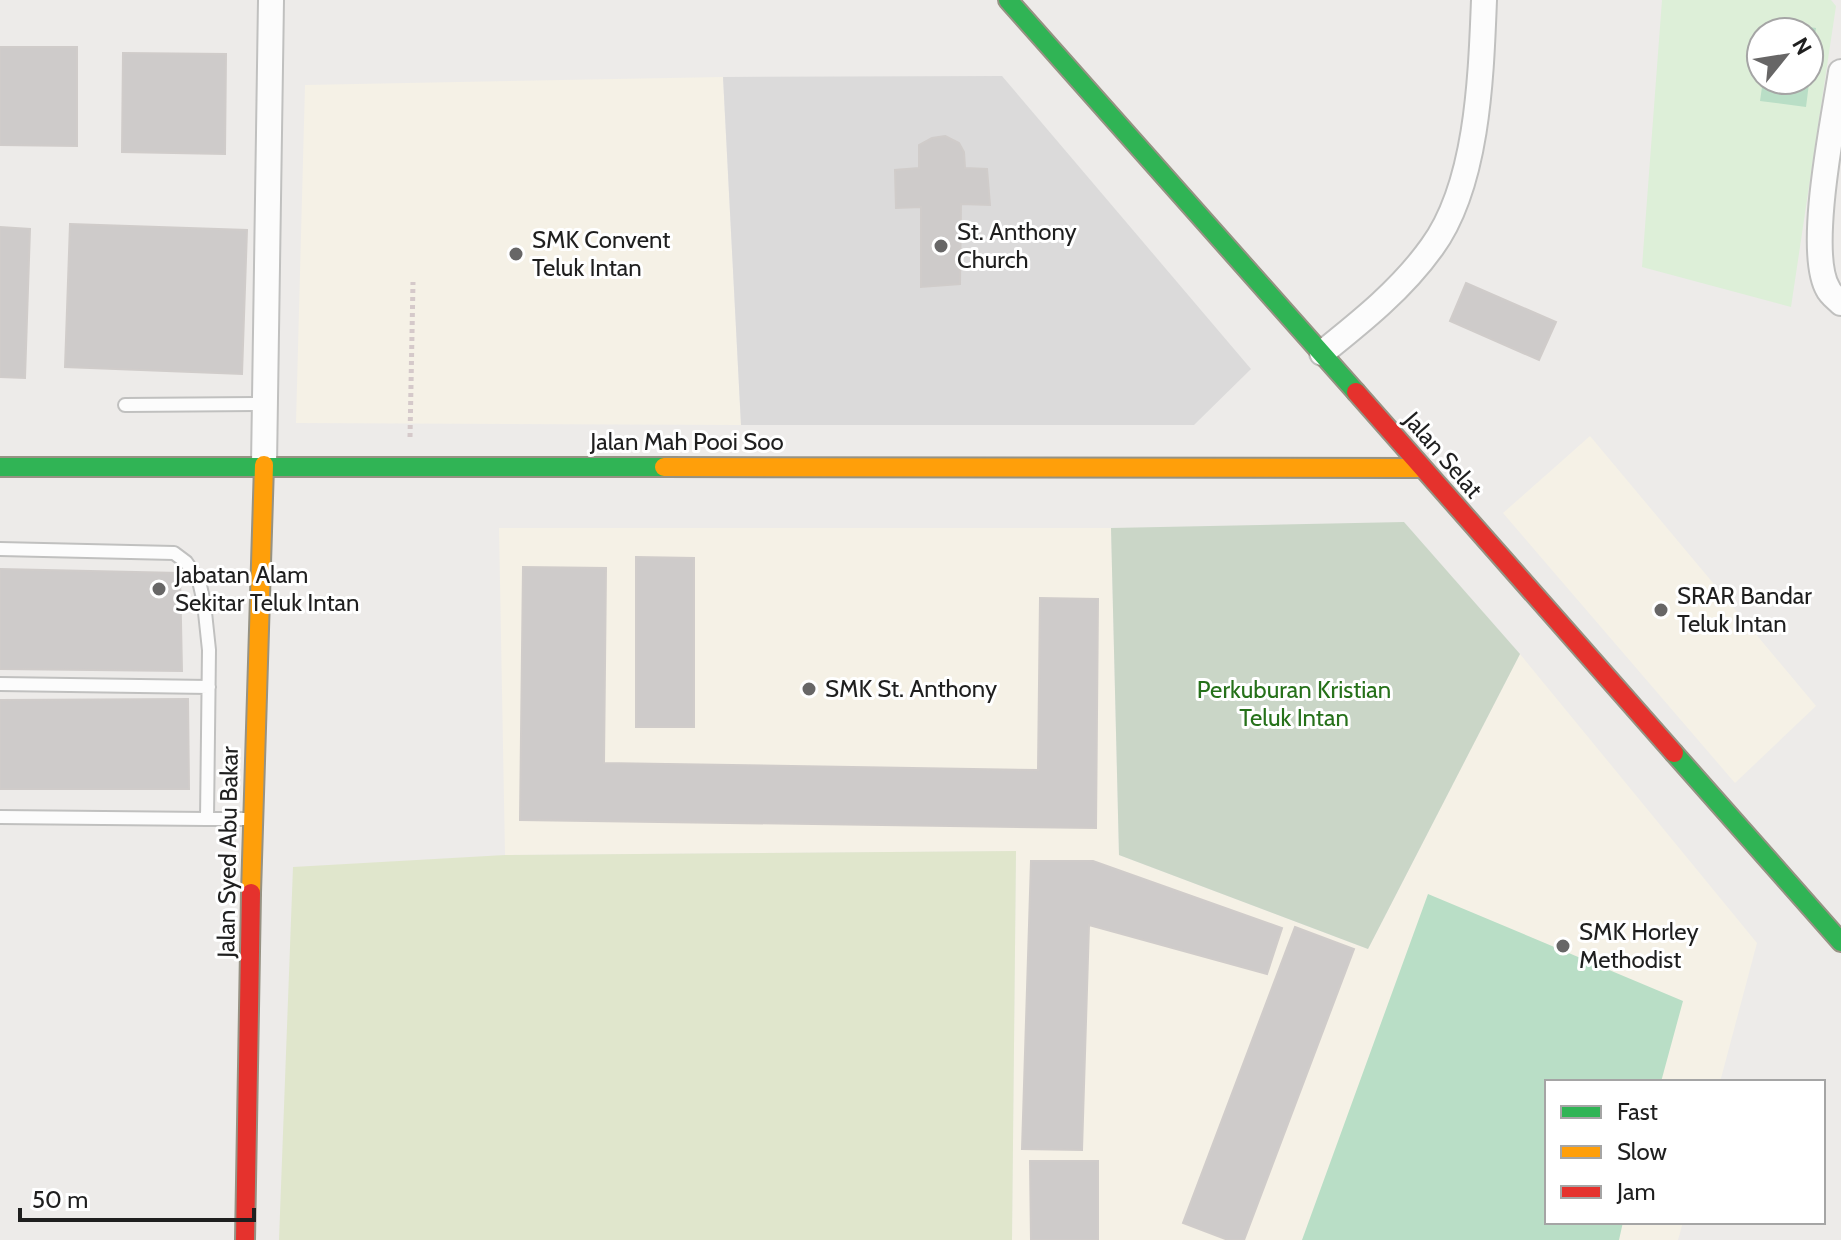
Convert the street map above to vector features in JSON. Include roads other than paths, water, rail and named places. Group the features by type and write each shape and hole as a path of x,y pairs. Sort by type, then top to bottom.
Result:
{"street":[{"path":"264,465 271,0"},
{"name":"Jalan Selat","path":"1008,0 1841,942"},
{"path":"1322,353 1378,308 1419,265 1435,244 1448,216 1466,175 1482,58 1484,0"},
{"path":"1841,72 1819,226 1820,262 1828,290 1841,303"},
{"name":"Jalan Syed Abu Bakar","path":"245,1240 252,819 264,465"},
{"name":"Jalan Mah Pooi Soo","path":"0,467 1421,468"}],"lane":[{"path":"125,405 265,404"},
{"path":"0,549 174,553 186,562 199,581 202,592 209,650 207,819"},
{"path":"0,684 209,687"},
{"path":"0,817 252,819"}],"place":[{"name":"St. Anthony Church","path":"941,246"},
{"name":"SMK Convent Teluk Intan","path":"516,254"},
{"name":"Jabatan Alam Sekitar Teluk Intan","path":"159,589"},
{"name":"SRAR Bandar Teluk Intan","path":"1661,610"},
{"name":"SMK St. Anthony","path":"809,689"},
{"name":"SMK Horley Methodist","path":"1563,946"}],"park label":[{"name":"Perkuburan Kristian Teluk Intan","path":"1294,704"}]}
